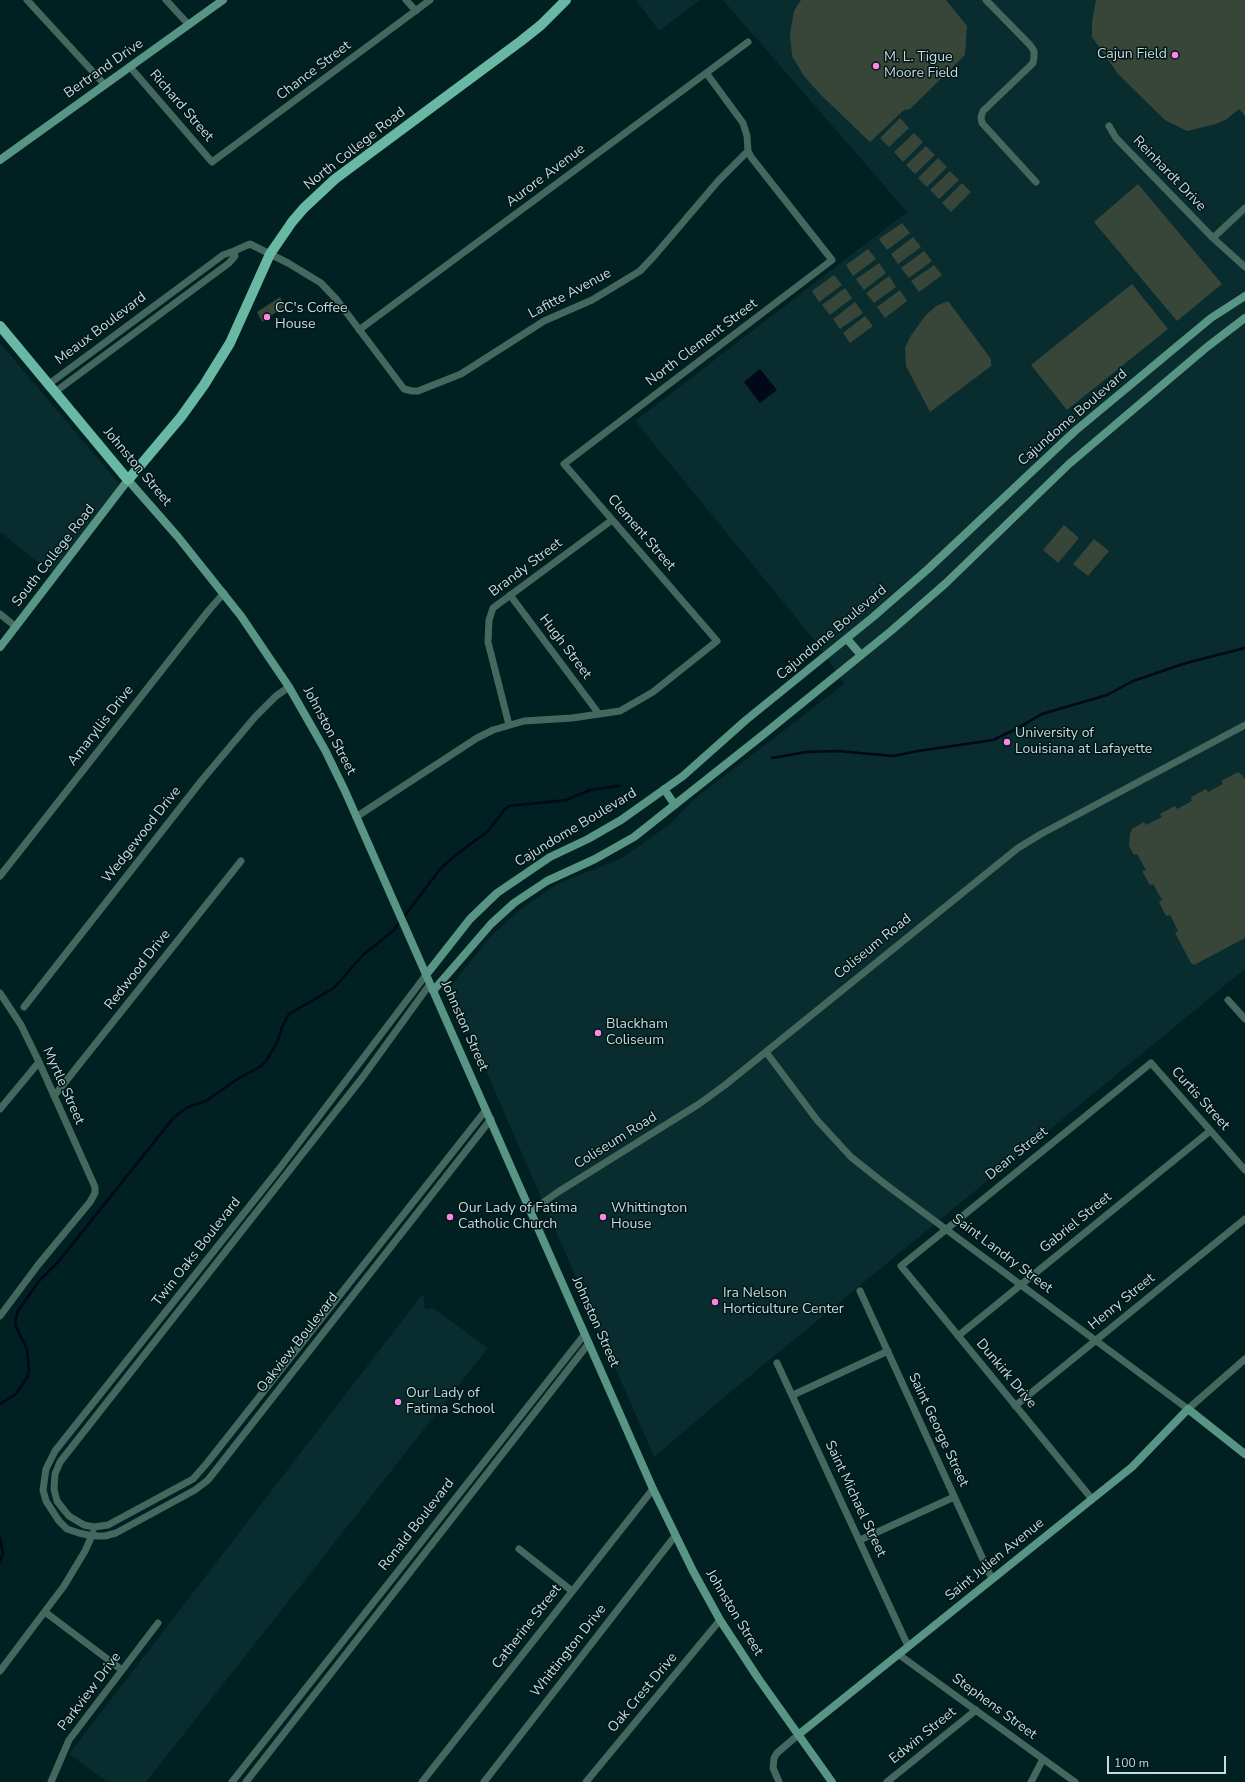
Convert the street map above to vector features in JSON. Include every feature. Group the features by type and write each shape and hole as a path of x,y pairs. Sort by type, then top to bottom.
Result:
{"main road":[{"name":"North College Road","path":"128,480 181,418 219,363 230,343 270,254 292,222 304,208 335,179 521,41 541,25 566,0"},
{"name":"Johnston Street","path":"0,326 128,480"}],"street":[{"path":"26,0 105,85"},
{"path":"166,0 189,24"},
{"name":"Bertrand Drive","path":"0,160 223,0"},
{"path":"406,0 416,11"},
{"name":"Chance Street","path":"212,162 430,0"},
{"path":"986,0 1030,45 1034,51 1034,57 1033,63 984,111 981,117 982,123 1036,182"},
{"name":"Aurore Avenue","path":"359,330 707,74 748,42"},
{"name":"Richard Street","path":"130,67 212,162"},
{"path":"707,74 743,123 747,136 748,151"},
{"name":"Reinhardt Drive","path":"1110,126 1116,138 1213,238 1245,267"},
{"name":"North Clement Street","path":"587,446 832,260 748,151"},
{"name":"Lafitte Avenue","path":"412,391 418,391 461,374 544,321 592,300 640,271 719,180 748,151"},
{"path":"1213,238 1245,208"},
{"name":"Meaux Boulevard","path":"52,388 169,295 223,255 250,244 321,283 337,300 404,389 412,391"},
{"name":"Meaux Boulevard","path":"52,388 176,303 229,263 235,256 234,251"},
{"name":"Meaux Boulevard","path":"169,295 176,303"},
{"name":"Cajundome Boulevard","path":"426,975 470,919 502,889 550,857 588,839 621,820 683,776 746,720 847,639 928,569 1075,431 1211,318 1245,296"},
{"path":"432,988 491,924 514,903 547,881 613,850 644,830 861,655 946,583 1004,526 1086,450 1207,347 1245,318"},
{"name":"Clement Street","path":"587,446 564,464 718,641 653,692 631,706 614,713 599,714"},
{"name":"Johnston Street","path":"128,480 178,537 224,593 289,687 325,750 491,1119 675,1536 720,1620 798,1735 832,1782"},
{"name":"South College Road","path":"0,647 128,480"},
{"name":"Brandy Street","path":"509,725 488,642 489,620 493,608 612,520"},
{"name":"Amaryllis Drive","path":"0,876 209,610 224,593"},
{"name":"Hugh Street","path":"510,595 599,714"},
{"path":"0,614 16,627"},
{"path":"847,639 861,655"},
{"name":"Wedgewood Drive","path":"24,1007 202,780 255,717 276,696 289,687"},
{"path":"356,817 477,738 509,725 532,720 572,718 599,714"},
{"name":"Coliseum Road","path":"531,1211 558,1192 699,1104 766,1052 1018,848 1040,834 1245,725"},
{"path":"664,789 676,805"},
{"name":"Redwood Drive","path":"54,1096 241,861"},
{"name":"Twin Oaks Boulevard","path":"92,1536 67,1529 51,1511 46,1501 43,1484 49,1460 274,1175 426,975"},
{"name":"Twin Oaks Boulevard","path":"94,1527 84,1524 69,1516 57,1501 54,1493 54,1479 60,1462 432,988"},
{"name":"Myrtle Street","path":"0,993 17,1017 39,1062 95,1193 90,1202 38,1265 0,1316"},
{"path":"1228,1000 1245,1019"},
{"name":"Saint Landry Street","path":"766,1052 817,1120 850,1156 1188,1409 1245,1454"},
{"path":"0,1109 39,1062"},
{"name":"Dean Street","path":"901,1266 1150,1063"},
{"name":"Curtis Street","path":"1150,1063 1245,1170"},
{"name":"Oakview Boulevard","path":"94,1527 115,1522 184,1485 200,1472 486,1110"},
{"name":"Oakview Boulevard","path":"92,1536 105,1536 124,1530 195,1490 208,1480 491,1119"},
{"name":"Gabriel Street","path":"958,1336 1210,1131"},
{"name":"Henry Street","path":"1015,1406 1245,1219"},
{"name":"Dunkirk Drive","path":"901,1266 1092,1499"},
{"name":"Saint George Street","path":"860,1291 992,1579"},
{"name":"Ronald Boulevard","path":"232,1782 585,1334"},
{"name":"Ronald Boulevard","path":"246,1782 589,1343"},
{"path":"793,1395 888,1352"},
{"name":"Saint Julien Avenue","path":"779,1782 773,1768 774,1758 777,1753 1132,1467 1188,1409 1245,1359"},
{"name":"Saint Michael Street","path":"777,1363 908,1646"},
{"path":"506,1433 514,1440"},
{"name":"Catherine Street","path":"422,1782 653,1489"},
{"path":"860,1540 954,1497"},
{"path":"0,1671 46,1612 79,1562 92,1536 94,1527"},
{"path":"428,1532 436,1538"},
{"name":"Whittington Drive","path":"484,1782 675,1536"},
{"path":"519,1549 572,1591"},
{"path":"46,1612 122,1670"},
{"name":"Oak Crest Drive","path":"586,1782 720,1620"},
{"name":"Parkview Drive","path":"51,1782 69,1740 158,1623"},
{"path":"350,1631 359,1638"},
{"name":"Stephens Street","path":"898,1654 1075,1782"},
{"name":"Edwin Street","path":"887,1782 976,1710"},
{"path":"270,1733 279,1740"},
{"path":"1031,1782 1043,1759"}],"shaded area":[{"path":"636,0 700,0 659,31"},
{"name":"University of Louisiana at Lafayette","path":"723,0 1245,0 1245,969 733,1390 654,1457 450,988 487,940 518,911 557,884 622,858 670,824 693,800 844,684 820,647 635,421 907,212"},
{"path":"0,343 123,488 55,576 0,532"},
{"path":"760,369 777,390 760,403 744,382"},
{"path":"421,1296 424,1296 425,1309 433,1308 488,1348 146,1782 107,1782 69,1754"}],"green space":[{"name":"M. L. Tigue Moore Field","path":"801,0 946,0 967,26 965,55 910,109 904,110 870,142 820,94 804,76 792,56 790,34 794,11"},
{"name":"Cajun Field","path":"1096,0 1245,0 1245,116 1239,109 1227,119 1216,124 1187,131 1165,120 1118,74 1092,37 1092,22"},
{"path":"900,118 909,128 889,147 880,138"},
{"path":"914,133 923,142 903,162 894,152"},
{"path":"926,146 935,155 915,174 906,165"},
{"path":"938,158 947,167 927,187 918,178"},
{"path":"950,171 959,180 939,199 930,190"},
{"path":"962,183 971,192 951,212 942,203"},
{"path":"1138,184 1222,284 1177,321 1094,222"},
{"path":"902,223 910,233 887,250 879,239"},
{"path":"913,237 921,247 898,264 891,254"},
{"path":"868,249 876,259 853,276 846,265"},
{"path":"924,251 932,261 909,278 901,268"},
{"path":"879,263 886,273 864,290 856,279"},
{"path":"934,265 942,275 919,292 911,281"},
{"path":"834,275 842,285 819,302 812,291"},
{"path":"889,276 896,287 874,303 866,293"},
{"path":"1132,284 1168,329 1067,410 1031,365"},
{"path":"845,288 852,298 830,315 822,305"},
{"path":"900,290 907,301 885,318 877,307"},
{"path":"280,297 285,306 262,322 257,312"},
{"path":"948,301 991,359 991,366 930,412 906,366 905,348 910,337 925,316 936,306"},
{"path":"855,302 863,313 840,329 833,319"},
{"path":"865,316 873,326 850,343 843,333"},
{"path":"1064,525 1079,538 1058,563 1043,550"},
{"path":"1094,539 1109,551 1088,576 1073,564"},
{"path":"1238,772 1245,780 1245,938 1194,965 1191,963 1175,933 1178,931 1170,915 1166,916 1159,902 1162,900 1153,884 1150,885 1142,871 1146,870 1137,854 1134,855 1129,846 1130,834 1132,829 1144,822 1146,825 1162,817 1160,814 1175,806 1177,809 1192,801 1191,797 1206,789 1208,792 1223,784 1221,781"}],"waterway":[{"path":"772,758 806,752 838,751 893,756 993,740 1042,714 1107,695 1133,681 1186,663 1245,648"},
{"path":"403,918 441,868 488,831 509,806 566,800 590,790 619,786"},
{"path":"0,1404 16,1394 28,1376 29,1370 27,1349 15,1322 18,1311 39,1281 58,1262 174,1117 188,1107 206,1101 236,1080 261,1066 266,1061 277,1043 282,1027 289,1014 334,988 363,955 394,930 400,921"},
{"path":"0,1538 3,1553 0,1562"}],"place":[{"name":"Cajun Field","path":"1175,55"},
{"name":"M. L. Tigue Moore Field","path":"876,66"},
{"name":"CC's Coffee House","path":"267,317"},
{"name":"University of Louisiana at Lafayette","path":"1007,742"},
{"name":"Blackham Coliseum","path":"598,1033"},
{"name":"Our Lady of Fatima Catholic Church","path":"450,1217"},
{"name":"Whittington House","path":"603,1217"},
{"name":"Ira Nelson Horticulture Center","path":"715,1302"},
{"name":"Our Lady of Fatima School","path":"398,1402"}]}
